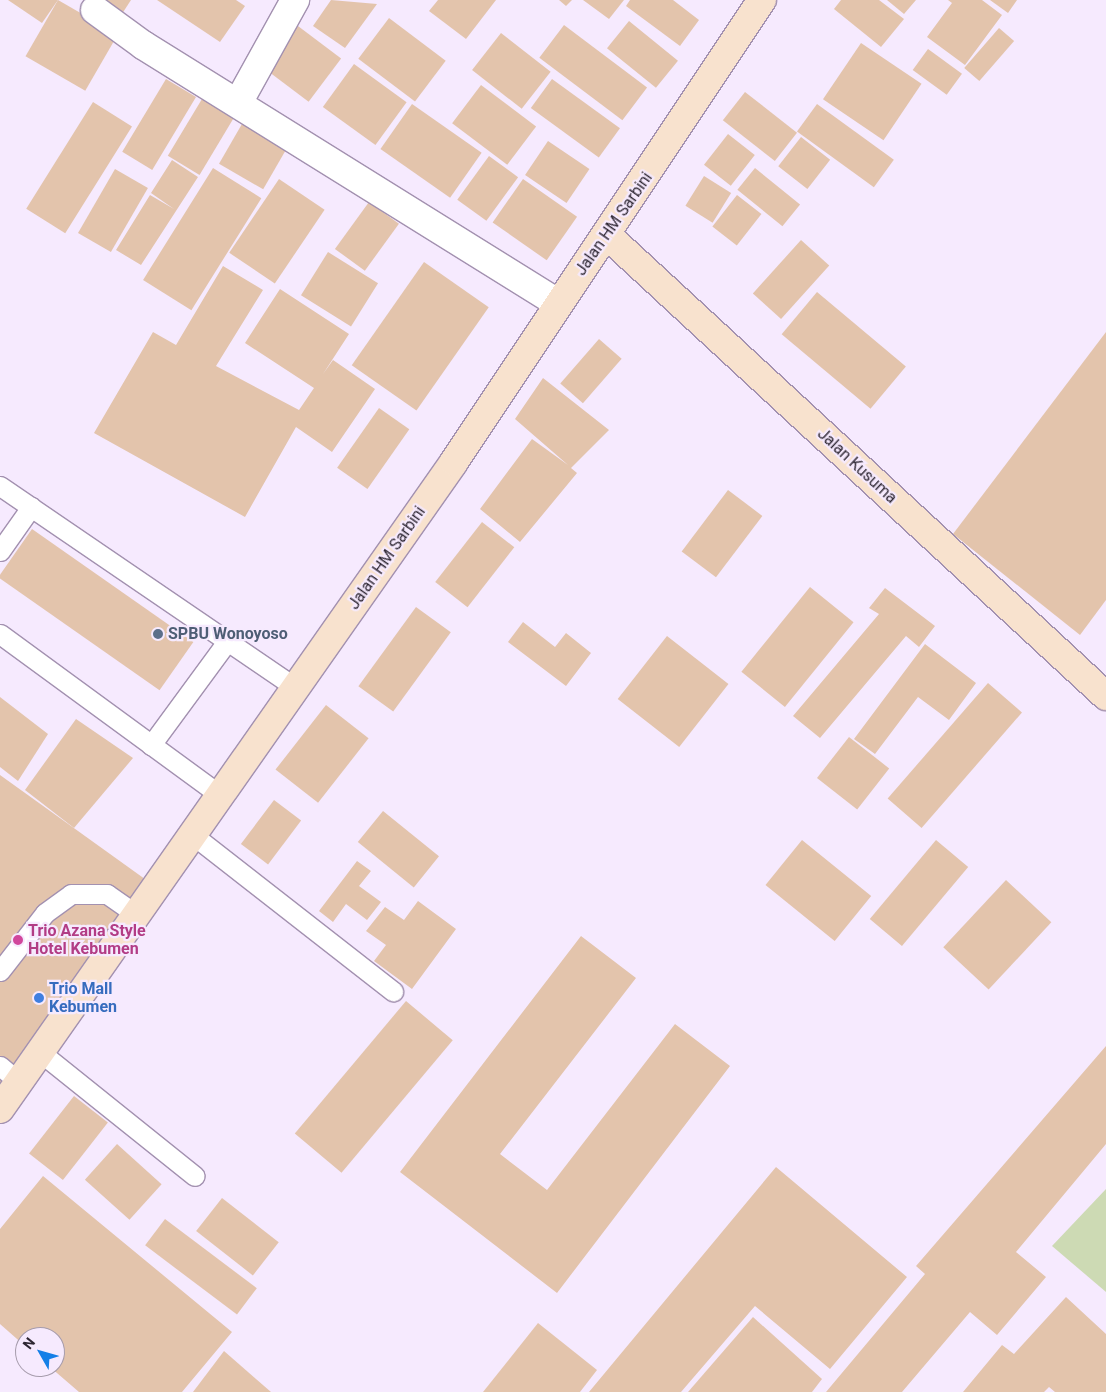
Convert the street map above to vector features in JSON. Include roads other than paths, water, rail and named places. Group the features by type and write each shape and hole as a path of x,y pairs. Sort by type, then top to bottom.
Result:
{"main road":[{"name":"Jalan HM Sarbini","path":"0,1109 296,688 558,303 608,236 762,0"},
{"name":"Jalan Kusuma","path":"608,236 1106,696"}],"street":[{"path":"238,103 295,0"},
{"path":"95,10 238,103 558,303"}],"lane":[{"path":"0,486 226,643 296,688"},
{"path":"0,551 31,507"},
{"path":"0,634 220,795"},
{"path":"151,745 226,643"},
{"path":"193,834 393,991"},
{"path":"0,971 45,913 71,894 107,894 136,914"},
{"path":"40,1052 195,1176"}],"place":[{"name":"SPBU Wonoyoso","path":"158,634"},
{"name":"Trio Azana Style Hotel Kebumen","path":"18,940"},
{"name":"Trio Mall Kebumen","path":"39,998"}]}
